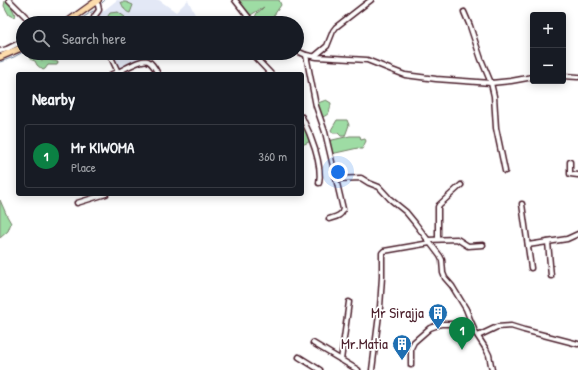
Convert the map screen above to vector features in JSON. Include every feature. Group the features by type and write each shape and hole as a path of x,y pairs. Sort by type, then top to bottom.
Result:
{"main road":[{"path":"76,16 96,1"},
{"path":"0,57 16,50"}],"street":[{"path":"9,0 25,16"},
{"path":"234,0 247,16"},
{"path":"315,56 324,49 336,27 371,0"},
{"path":"95,16 99,10 96,1"},
{"path":"464,12 491,83 495,101 496,128 505,171"},
{"path":"0,52 16,44"},
{"path":"329,219 338,215 343,209 325,132 316,106 306,55 368,60 405,75 425,78 491,83 530,78"},
{"path":"112,60 118,72 146,60 150,62 157,72"},
{"path":"258,60 269,72"},
{"path":"566,76 578,77"},
{"path":"304,121 316,152 320,177 319,183"},
{"path":"570,162 570,174 578,175"},
{"path":"336,179 361,178 369,184 379,187 390,199 406,212 415,223 440,256 444,276 463,304 475,332 486,349 492,370"},
{"path":"438,240 439,204 461,185"},
{"path":"77,203 100,196"},
{"path":"522,204 531,268"},
{"path":"528,245 567,239 578,234"},
{"path":"372,370 380,307 382,253 384,251 438,240 457,239 468,246 483,245"},
{"path":"548,242 551,276"},
{"path":"342,360 349,302"},
{"path":"412,365 411,348 414,342 430,328 441,324 472,324"},
{"path":"478,336 492,328 511,326 578,344"},
{"path":"313,343 358,370"},
{"path":"299,357 320,370"}],"shaded area":[{"path":"117,0 159,0 176,12 188,0 196,16 97,16"},
{"path":"115,60 140,60 120,70"}],"green space":[{"path":"236,0 279,0 281,5 273,16 256,16 264,7 249,16"},
{"path":"5,1 8,1 15,16 13,17 9,15 4,6"},
{"path":"121,2 126,2 133,5 130,13 125,10"},
{"path":"118,12 124,16 108,16 110,13"},
{"path":"32,60 49,60 58,62 57,65 48,65 43,70"},
{"path":"326,100 331,103 330,110 327,115 322,117 318,103"},
{"path":"337,120 347,120 349,125 345,136 341,136 338,133 333,133 331,130"},
{"path":"304,124 311,141 304,144"},
{"path":"350,136 360,136 361,140 365,139 366,141 362,149 358,148 331,154 328,141"},
{"path":"0,200 11,223 8,231 0,238"}],"waterway":[{"path":"102,3 105,0"},
{"path":"86,16 93,11"},
{"path":"0,62 16,56"}],"place":[{"name":"Mr Sirajja","path":"438,330"},
{"name":"Mr KIWOMA","path":"462,350"},
{"name":"Mr.Matia","path":"402,361"}]}
